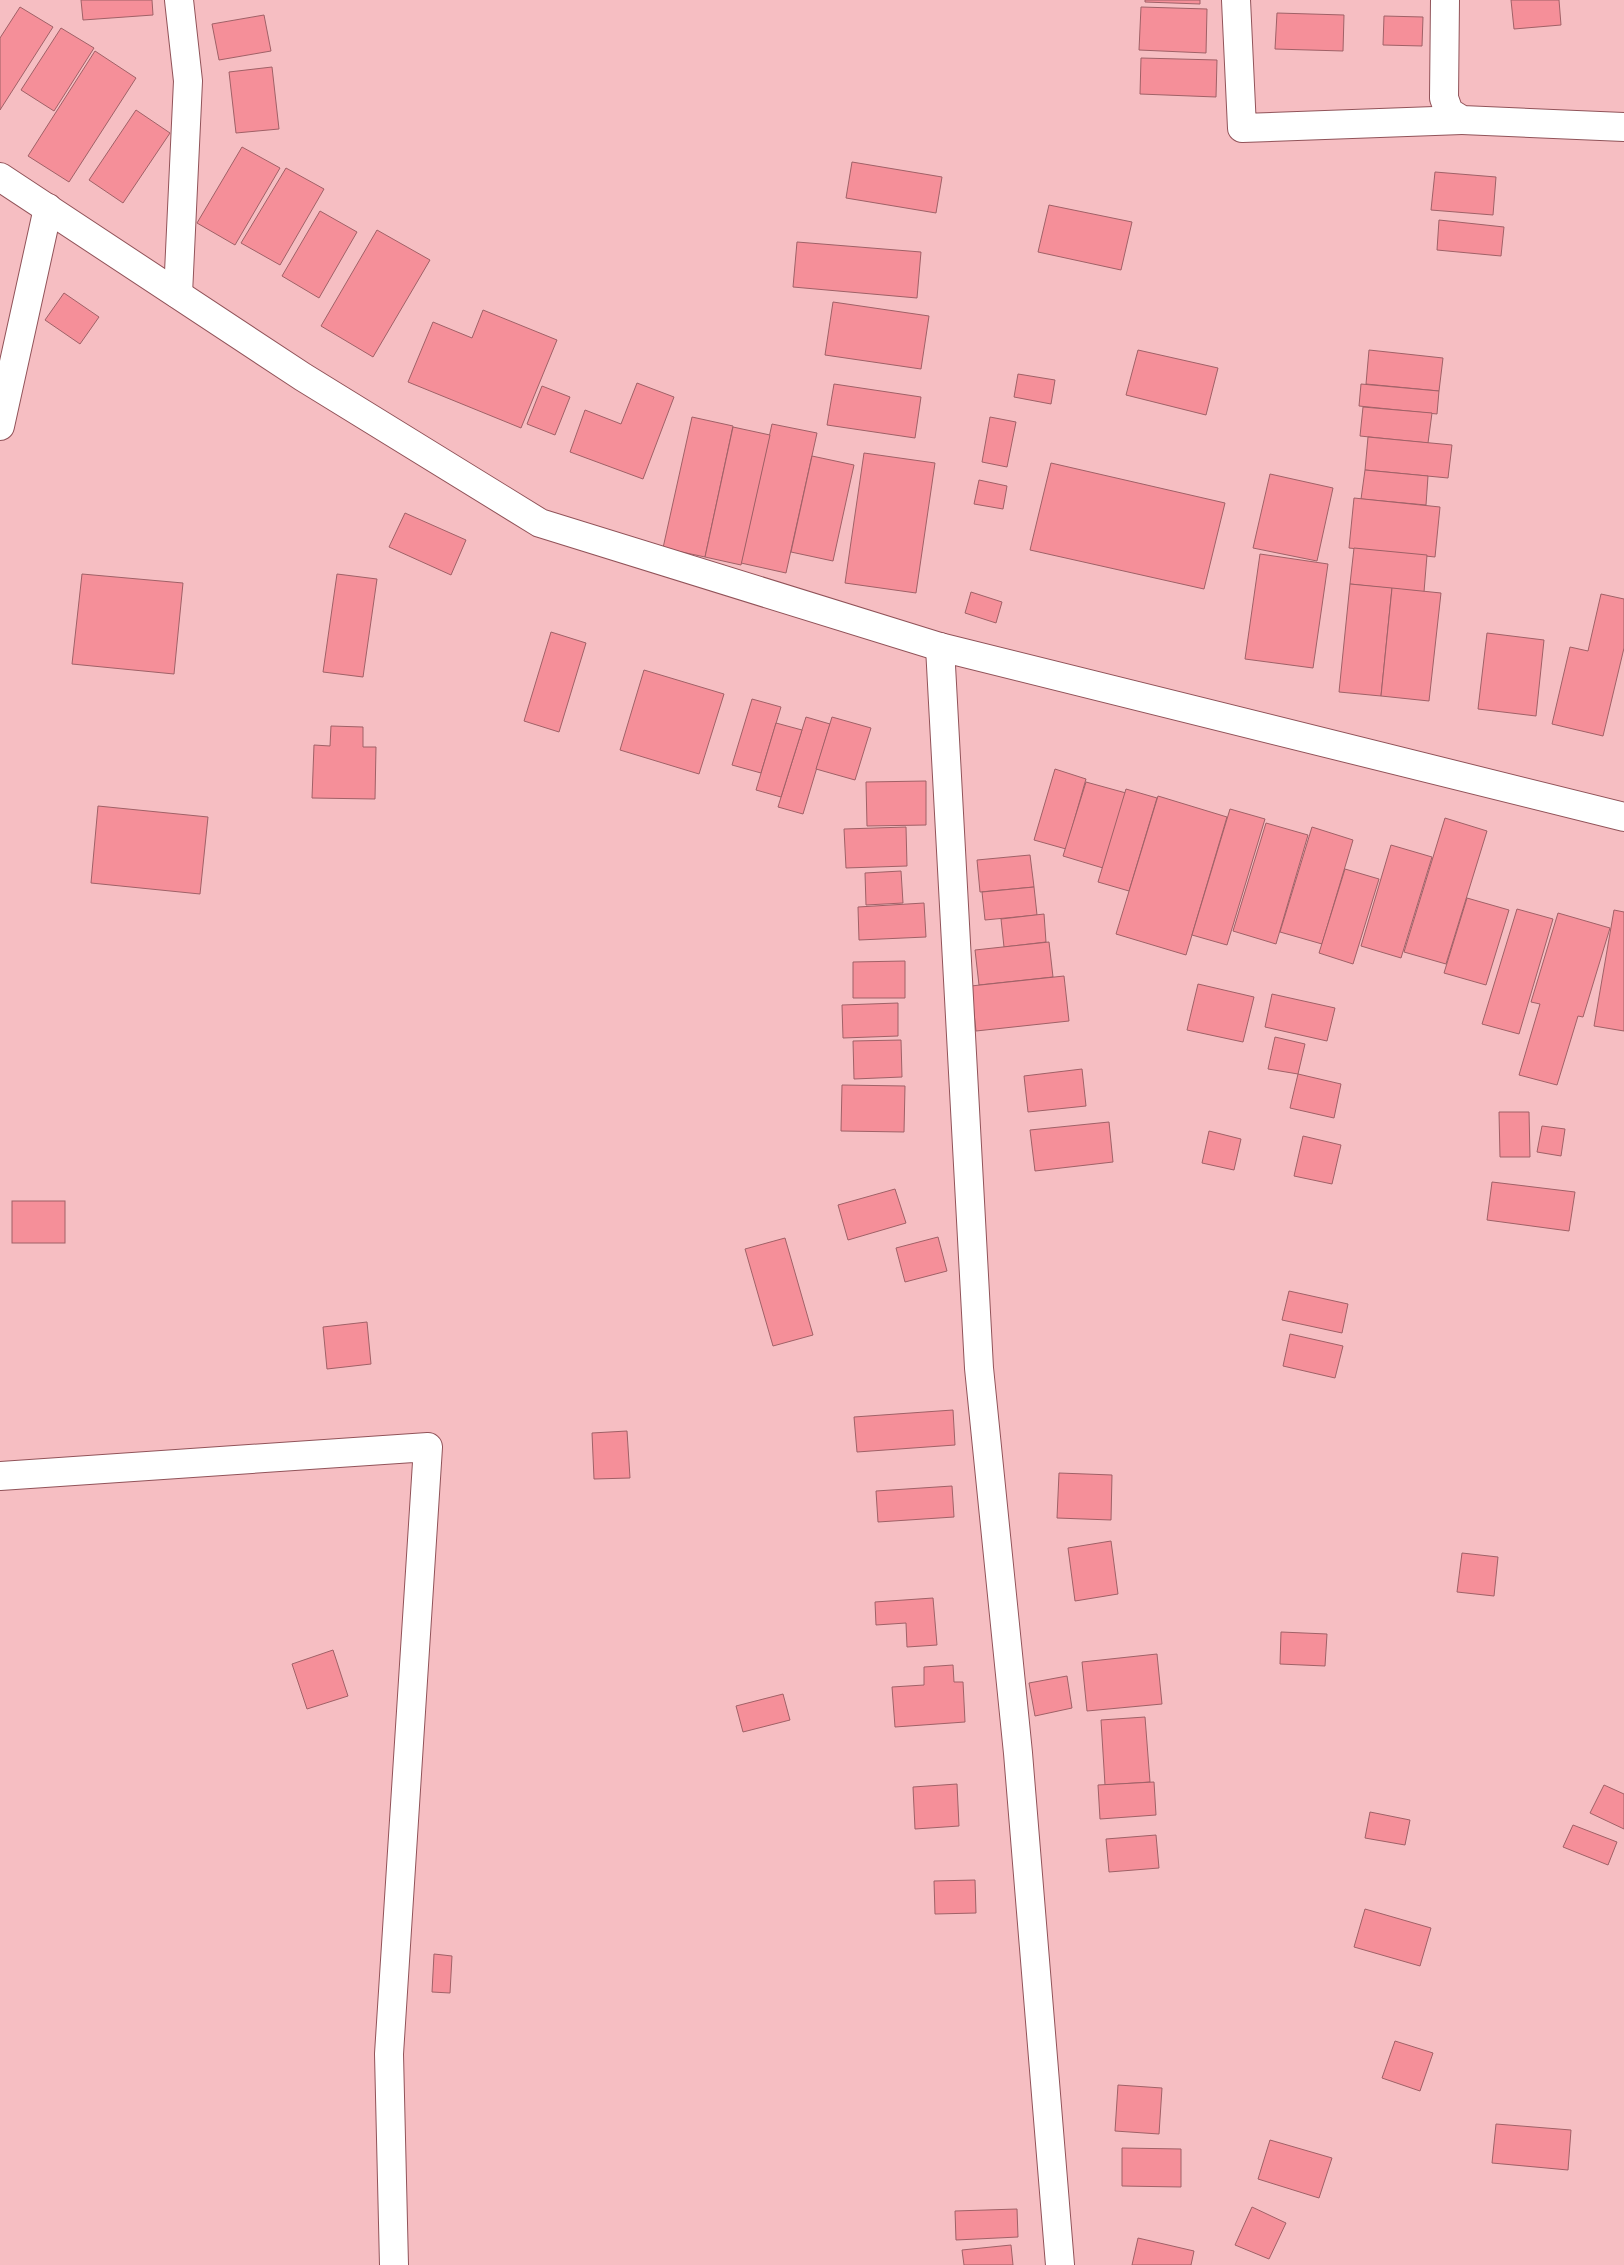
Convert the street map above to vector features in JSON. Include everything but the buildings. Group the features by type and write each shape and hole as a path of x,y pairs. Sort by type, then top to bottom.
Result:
{"street":[{"path":"178,294 188,81 179,0"},
{"path":"1236,0 1242,128 1462,120 1624,127"},
{"path":"1444,0 1444,98 1449,112 1462,120"},
{"path":"0,177 303,377 540,523 940,647 1624,817"},
{"path":"0,426 48,208"},
{"path":"940,647 979,1368 1018,1753 1060,2265"},
{"path":"0,1476 428,1447 389,2054 394,2265"}]}
